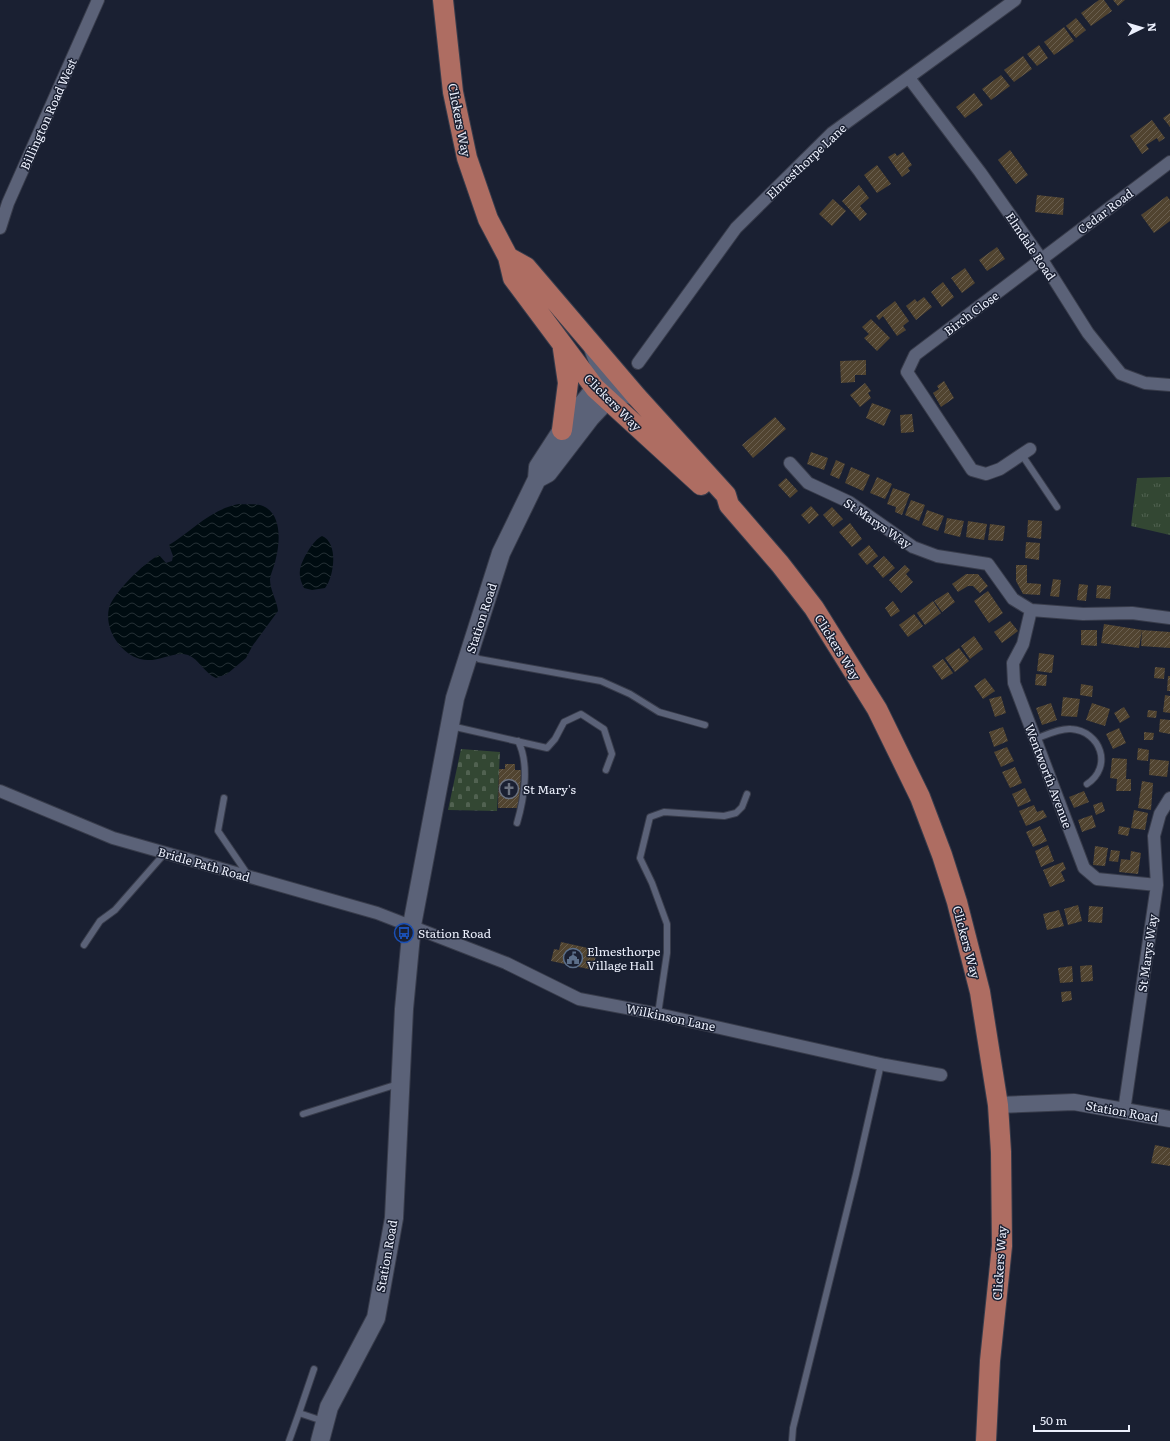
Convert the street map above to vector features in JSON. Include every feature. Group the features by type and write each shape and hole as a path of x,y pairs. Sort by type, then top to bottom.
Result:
{"main road":[{"name":"Clickers Way","path":"444,0 453,92 467,158 488,219 508,257 513,278 562,345 603,392 720,504 729,505"},
{"name":"Clickers Way","path":"508,257 526,267 637,398 726,494 729,505 780,564 814,608 877,709 920,797 942,855 980,992 998,1105 1001,1152 1002,1246 990,1361 986,1441"},
{"path":"562,345 568,383 562,430"},
{"path":"592,346 603,392 637,398"},
{"name":"Station Road","path":"320,1441 329,1407 376,1318 394,1218 400,1084 412,925 455,698 501,553 537,479 538,467 562,430 603,392"},
{"name":"Station Road","path":"537,479 548,473 592,417 603,392"}],"street":[{"name":"Billington Road West","path":"0,228 8,203 98,0"},
{"name":"Elmesthorpe Lane","path":"638,363 736,228 832,133 1015,0"},
{"name":"Elmdale Road","path":"909,78 980,172 1042,260 1088,333 1120,374 1145,382 1170,385"},
{"name":"Cedar Road","path":"1042,260 1170,162"},
{"name":"Birch Close","path":"1026,452 1000,469 986,474 972,470 907,372 915,355 1042,260"},
{"name":"St Marys Way","path":"790,463 808,483 849,502 913,547 937,556 988,564 1013,599 1031,610 1083,614 1132,613 1170,618"},
{"name":"Wentworth Avenue","path":"1031,610 1023,644 1013,662 1014,683 1084,868 1097,879 1157,885"},
{"name":"Bridle Path Road","path":"0,791 113,838 377,913 412,925"},
{"name":"St Marys Way","path":"1124,1111 1157,885 1154,836 1160,814 1170,798"},
{"name":"Wilkinson Lane","path":"412,925 506,963 579,999 658,1014 881,1064 941,1075"},
{"name":"Station Road","path":"998,1105 1074,1102 1170,1120"}],"lane":[{"path":"1026,452 1057,508"},
{"path":"469,654 479,659 601,681 630,694 659,712 705,725"},
{"path":"450,726 460,730 547,748 555,739 564,722 581,714 604,729 612,754 606,770"},
{"path":"1035,739 1052,732 1071,729 1091,736 1100,750 1101,768 1096,778 1087,784"},
{"path":"517,824 522,807 524,763 522,750 518,741"},
{"path":"658,1014 666,959 667,924 652,883 640,858 650,817 664,812 724,816 736,813 742,807 748,794"},
{"path":"224,798 218,830 250,878"},
{"path":"84,945 100,921 115,910 165,853"},
{"path":"792,1441 795,1421 855,1181 881,1064"},
{"path":"304,1114 400,1084"},
{"path":"289,1441 314,1369"},
{"path":"299,1413 325,1422"}],"green space":[{"path":"1170,477 1170,535 1131,526 1137,478"},
{"path":"461,749 500,752 497,811 448,810"}],"water":[{"path":"239,504 260,505 269,510 274,515 277,522 279,537 270,579 271,588 278,611 253,645 246,658 227,674 216,678 208,673 188,655 177,654 159,659 146,660 133,656 126,651 120,646 111,632 108,616 109,608 112,602 123,586 146,564 159,555 166,563 172,561 173,556 169,545 211,515"},
{"path":"322,536 331,546 333,553 331,576 325,588 312,590 304,588 300,577 301,566 311,546"}],"building":[{"path":"1099,0 1104,0 1112,11 1091,26 1081,13"},
{"path":"1113,0 1125,0 1118,6"},
{"path":"1076,18 1086,30 1076,38 1066,26"},
{"path":"1064,27 1074,41 1054,55 1044,42"},
{"path":"1039,45 1048,58 1037,66 1027,54"},
{"path":"1023,56 1032,69 1014,82 1004,70"},
{"path":"1001,75 1010,86 991,100 982,89"},
{"path":"974,93 983,105 965,118 956,107"},
{"path":"1170,113 1170,127 1163,118"},
{"path":"1152,120 1165,138 1159,142 1157,138 1146,145 1149,149 1142,154 1130,136"},
{"path":"1010,150 1028,175 1016,184 998,160"},
{"path":"903,152 912,165 908,168 910,171 902,177 888,157 895,153 897,156"},
{"path":"877,165 891,184 877,193 864,175"},
{"path":"859,185 869,198 860,206 867,214 860,221 842,201"},
{"path":"1037,195 1064,198 1063,215 1035,212"},
{"path":"1167,196 1170,200 1170,221 1154,233 1141,215"},
{"path":"833,199 846,211 832,226 819,214"},
{"path":"997,247 1005,259 987,271 979,260"},
{"path":"965,268 975,283 962,293 951,278"},
{"path":"943,282 954,297 942,307 931,292"},
{"path":"924,297 932,307 916,320 906,306 915,299 917,302"},
{"path":"895,301 909,321 903,326 906,330 897,336 883,316 879,320 876,316"},
{"path":"871,319 890,338 877,351 864,338 869,334 862,327"},
{"path":"866,360 866,375 855,375 855,382 841,383 840,361"},
{"path":"944,381 954,398 941,407 933,393 939,389 937,386"},
{"path":"865,383 871,391 868,393 871,398 860,407 850,395"},
{"path":"872,403 891,410 884,426 866,418"},
{"path":"912,414 914,432 901,433 900,415"},
{"path":"775,417 786,429 753,458 742,445"},
{"path":"811,452 828,458 824,470 807,464"},
{"path":"836,460 845,464 839,479 830,475"},
{"path":"851,467 870,475 863,491 845,483"},
{"path":"877,477 892,484 885,499 870,493"},
{"path":"786,478 798,491 790,498 778,485"},
{"path":"893,488 910,494 902,515 895,512 896,507 887,504"},
{"path":"911,500 925,505 919,521 905,515"},
{"path":"811,506 819,515 809,524 801,515"},
{"path":"832,507 843,519 833,527 823,515"},
{"path":"927,510 944,516 938,531 922,525"},
{"path":"947,518 964,521 960,537 944,533"},
{"path":"1028,520 1042,521 1041,539 1027,537"},
{"path":"968,521 987,524 984,540 966,537"},
{"path":"850,523 862,539 852,547 839,532"},
{"path":"990,524 1005,526 1003,541 988,540"},
{"path":"1026,542 1040,543 1039,560 1025,558"},
{"path":"869,545 878,556 867,565 858,554"},
{"path":"884,556 895,568 883,578 873,566"},
{"path":"905,565 910,570 906,574 913,582 901,593 889,580"},
{"path":"1016,565 1027,565 1027,583 1041,584 1040,595 1023,594 1016,581"},
{"path":"966,574 978,574 988,586 980,593 973,586 968,586 958,592 952,584"},
{"path":"1053,579 1061,580 1059,597 1050,596"},
{"path":"1079,584 1088,585 1086,601 1077,600"},
{"path":"1097,585 1111,586 1110,599 1096,598"},
{"path":"988,591 1003,613 989,623 974,601"},
{"path":"948,592 955,602 942,612 934,601"},
{"path":"893,601 900,611 891,617 885,608"},
{"path":"933,601 941,613 925,625 917,613"},
{"path":"914,614 923,626 908,637 899,625"},
{"path":"1010,621 1018,631 1002,643 994,632"},
{"path":"1104,624 1142,630 1139,648 1101,643"},
{"path":"1081,630 1097,630 1097,646 1081,645"},
{"path":"1142,630 1170,632 1170,648 1141,646"},
{"path":"974,636 983,649 970,659 961,646"},
{"path":"959,648 969,661 955,672 945,658"},
{"path":"1039,653 1054,655 1052,673 1037,671"},
{"path":"943,659 953,673 942,680 932,666"},
{"path":"1155,667 1165,668 1164,679 1154,678"},
{"path":"1036,674 1047,675 1046,686 1035,685"},
{"path":"1168,676 1170,676 1170,691 1167,691"},
{"path":"985,678 995,691 983,699 974,686"},
{"path":"1081,684 1093,686 1092,697 1080,695"},
{"path":"1165,695 1170,696 1170,713 1163,712"},
{"path":"1001,696 1006,713 995,717 989,699"},
{"path":"1063,697 1080,699 1077,717 1061,716"},
{"path":"1051,703 1057,720 1042,725 1036,708"},
{"path":"1092,703 1110,709 1105,726 1086,720"},
{"path":"1124,707 1130,717 1120,723 1114,713"},
{"path":"1148,710 1157,711 1156,718 1147,717"},
{"path":"1160,719 1170,720 1170,734 1159,732"},
{"path":"1003,727 1008,741 994,747 989,732"},
{"path":"1119,728 1126,743 1113,749 1106,734"},
{"path":"1144,732 1154,733 1153,740 1144,740"},
{"path":"1007,747 1014,761 1001,767 994,752"},
{"path":"1138,748 1149,750 1148,761 1137,760"},
{"path":"1112,758 1127,759 1126,779 1131,779 1131,791 1116,791 1117,779 1110,778"},
{"path":"1150,759 1169,761 1167,777 1149,775"},
{"name":"St Mary's","path":"505,764 515,764 515,770 521,770 520,808 498,808 499,769 505,769"},
{"path":"1015,767 1022,783 1010,788 1002,772"},
{"path":"1142,781 1153,783 1151,810 1138,808"},
{"path":"1025,788 1031,801 1018,807 1012,794"},
{"path":"1084,791 1089,802 1074,808 1069,797"},
{"path":"1102,802 1105,811 1096,815 1093,805"},
{"path":"1034,805 1037,812 1043,810 1047,817 1026,826 1019,811"},
{"path":"1134,810 1148,813 1145,830 1131,828"},
{"path":"1092,815 1096,827 1082,832 1078,820"},
{"path":"1040,826 1047,841 1033,847 1026,832"},
{"path":"1119,826 1130,828 1128,836 1118,834"},
{"path":"1048,845 1054,861 1041,867 1035,851"},
{"path":"1095,846 1108,848 1105,866 1093,865"},
{"path":"1111,850 1120,851 1118,862 1109,861"},
{"path":"1131,851 1141,853 1138,874 1119,872 1121,859 1130,860"},
{"path":"1063,862 1066,869 1061,872 1065,881 1050,887 1043,870"},
{"path":"1078,905 1082,921 1068,925 1064,909"},
{"path":"1089,906 1103,907 1102,923 1088,922"},
{"path":"1059,910 1064,926 1047,930 1043,914"},
{"name":"Elmesthorpe Village Hall","path":"561,942 597,950 593,970 551,961 554,949 559,950"},
{"path":"1092,965 1093,981 1081,982 1080,966"},
{"path":"1072,966 1073,982 1060,983 1058,968"},
{"path":"1071,991 1072,1000 1062,1002 1061,992"},
{"path":"1155,1145 1170,1148 1170,1166 1151,1163"}],"place":[{"name":"St Mary's","path":"509,789"},
{"name":"Station Road","path":"404,933"},
{"name":"Elmesthorpe Village Hall","path":"573,958"}]}
